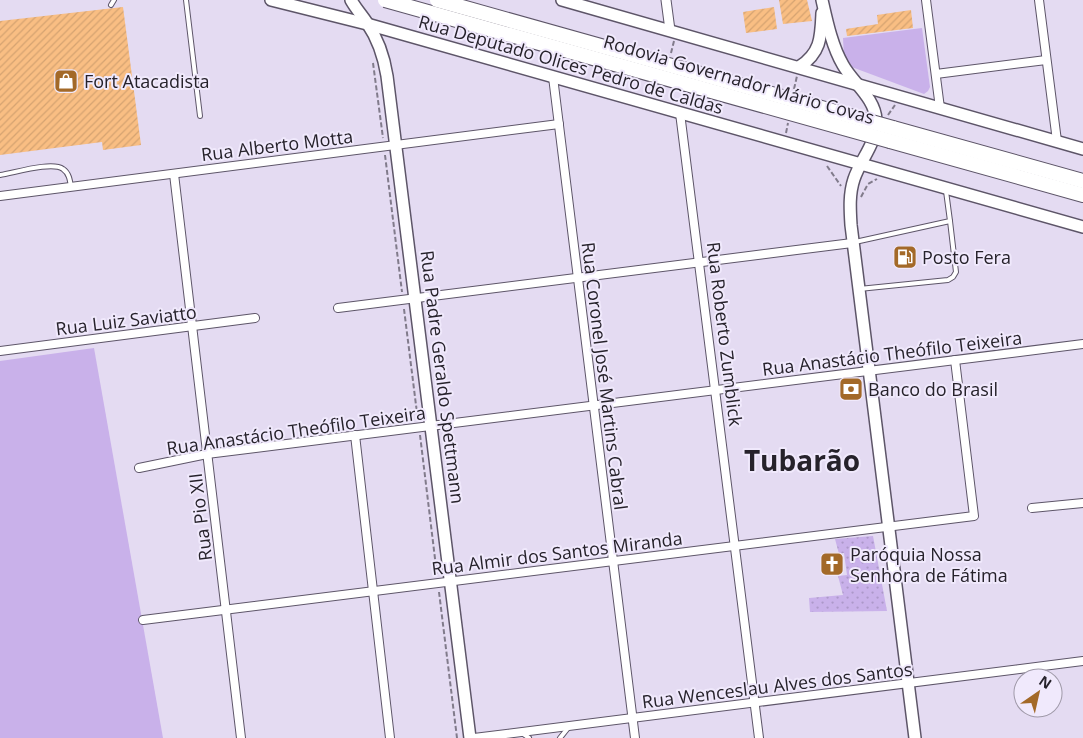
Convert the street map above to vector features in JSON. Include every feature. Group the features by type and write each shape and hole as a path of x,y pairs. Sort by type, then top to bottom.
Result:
{"highway":[{"name":"Rodovia Governador Mário Covas","path":"385,0 891,135 1083,181"},
{"name":"Rodovia Governador Mário Covas","path":"437,0 891,135 1083,195"}],"main road":[{"name":"Rua Deputado Olices Pedro de Caldas","path":"271,0 367,24 1083,228"},
{"name":"Rua Padre Geraldo Spettmann","path":"351,0 379,45 384,60 470,738"},
{"path":"562,0 1083,149"},
{"path":"799,67 814,54 819,42 822,1"},
{"path":"822,1 842,64 868,98 876,117 874,142 854,179 850,202 852,243 915,738"},
{"path":"850,202 862,178 877,170"}],"street":[{"path":"666,0 670,30"},
{"path":"926,0 940,108"},
{"path":"1039,0 1057,141"},
{"path":"936,74 1046,60"},
{"name":"Rua Coronel José Martins Cabral","path":"553,77 635,738"},
{"name":"Rua Roberto Zumblick","path":"680,113 760,738"},
{"name":"Rua Alberto Motta","path":"0,196 559,124"},
{"name":"Rua Pio XII","path":"174,174 241,738"},
{"path":"338,308 852,243"},
{"name":"Rua Luiz Saviatto","path":"0,351 255,318"},
{"name":"Rua Anastácio Theófilo Teixeira","path":"139,468 208,454 1083,344"},
{"name":"Rua Almir dos Santos Miranda","path":"143,620 974,516 955,360"},
{"path":"355,435 390,738"},
{"path":"1032,508 1083,502"},
{"name":"Rua Wenceslau Alves dos Santos","path":"474,738 1083,661"}],"lane":[{"path":"111,5 114,0"},
{"path":"186,0 200,116"},
{"path":"0,175 53,166 62,168 66,172 71,187"},
{"path":"859,289 948,280 953,277 956,272 945,189"},
{"path":"852,243 950,221"},
{"path":"560,738 569,726"},
{"path":"520,732 529,738"}],"path":[{"path":"372,57 457,738"},
{"path":"816,152 840,184 850,202"}],"shaded area":[{"path":"922,28 930,87 924,94 849,66 844,58 843,38"},
{"path":"94,348 163,738 0,738 0,361"},
{"path":"873,536 887,611 810,612 809,598 843,595 838,576 847,575 844,553 839,554 835,539"}],"building":[{"path":"779,0 807,0 812,21 783,24"},
{"name":"Fort Atacadista","path":"123,7 141,145 103,150 102,142 0,155 0,21"},
{"path":"774,7 777,29 746,33 743,12"},
{"path":"911,10 913,28 847,36 846,29 878,24 877,15"}],"place":[{"name":"Fort Atacadista","path":"66,81"},
{"name":"Posto Fera","path":"905,257"},
{"name":"Banco do Brasil","path":"851,389"},
{"name":"Paróquia Nossa Senhora de Fátima","path":"832,564"}],"district":[{"name":"Tubarão","path":"802,460"}]}
